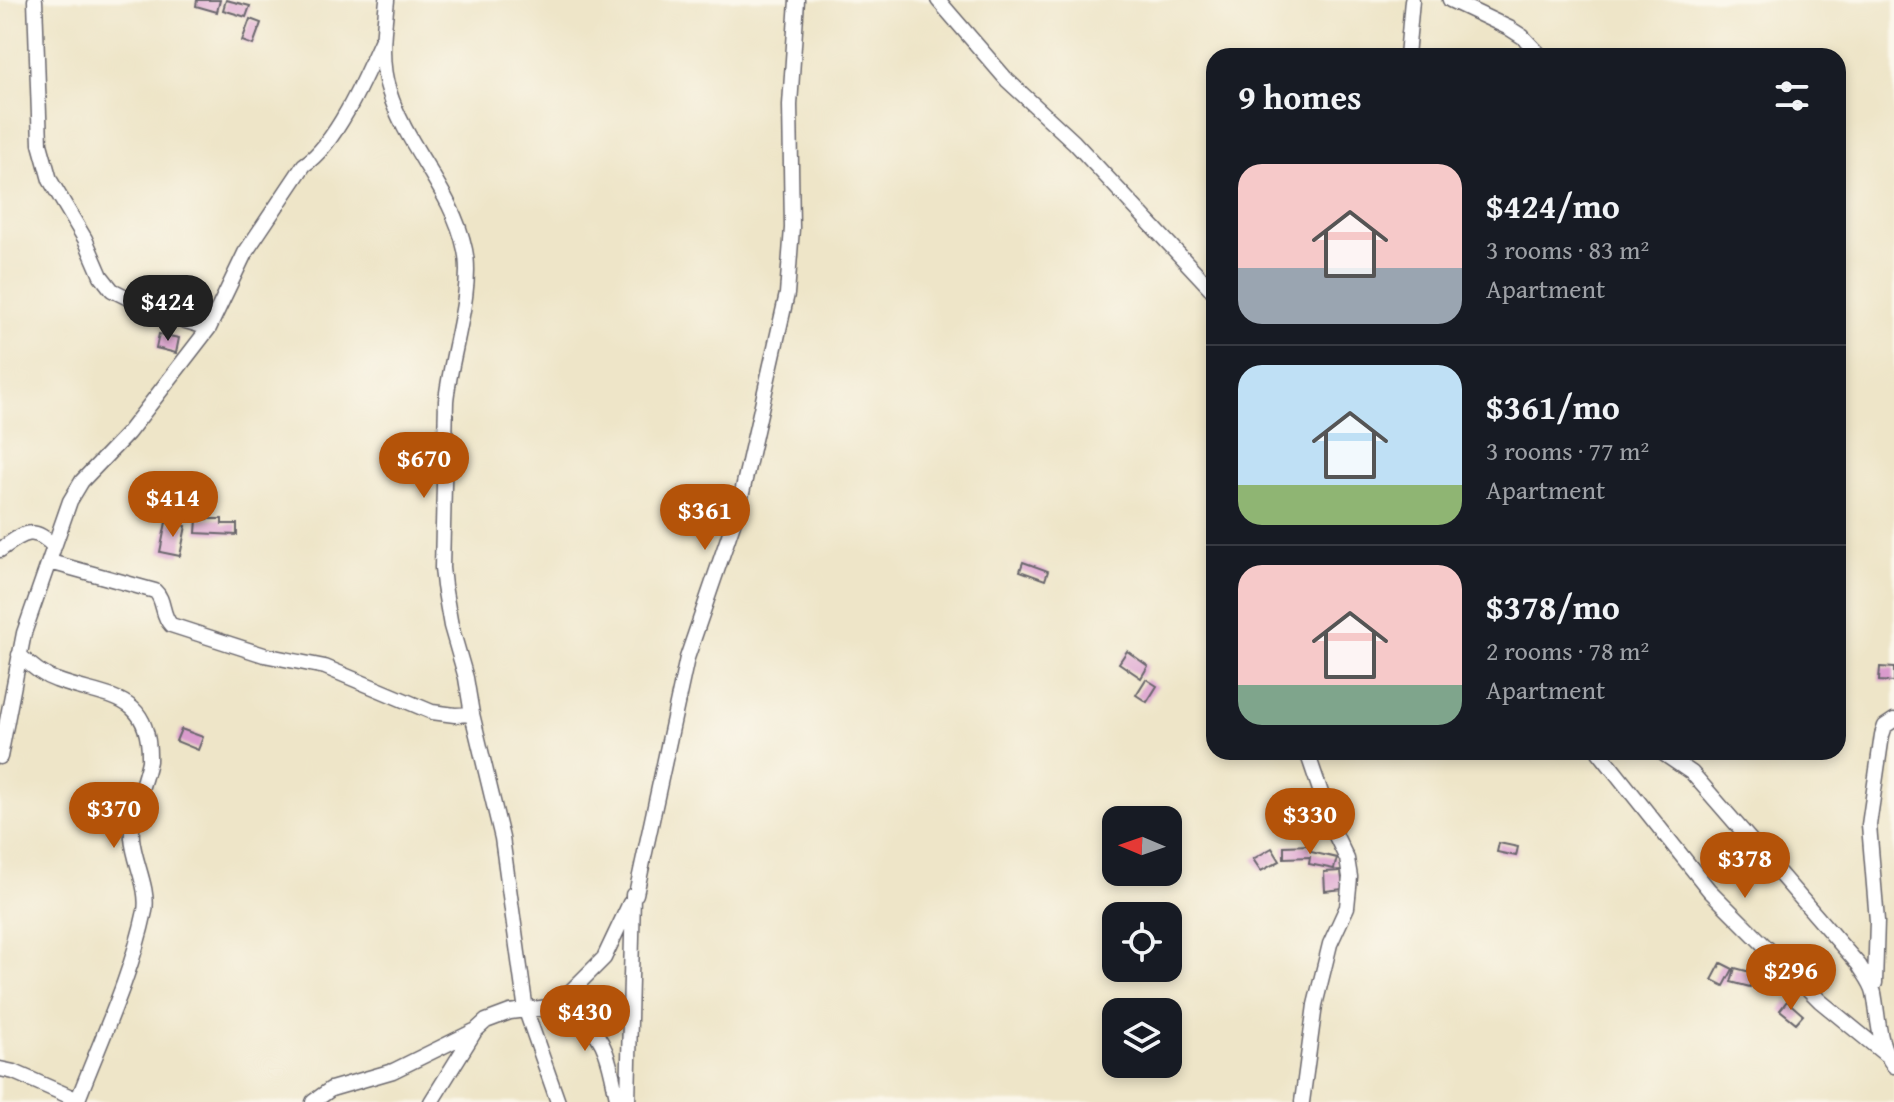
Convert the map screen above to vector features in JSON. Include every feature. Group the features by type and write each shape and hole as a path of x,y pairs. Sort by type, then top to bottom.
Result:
{"street":[{"path":"35,0 40,144 50,180 85,239 101,276 112,290 139,305 209,328"},
{"path":"387,0 383,36 389,91 399,116 444,196 459,228 466,253 465,283 448,374 442,568 451,626 466,678 504,849 526,1011 558,1102"},
{"path":"431,1102 475,1031 486,1021 499,1015 556,1006 604,958 636,894 687,658 739,506 787,294 792,228 790,105 797,0"},
{"path":"938,0 1007,80 1074,142 1206,283"},
{"path":"1408,48 1412,0"},
{"path":"1450,0 1509,28 1533,48"},
{"path":"0,757 28,621 62,519 82,481 128,433 209,328 252,242 304,165 311,161 340,123 359,91 383,36"},
{"path":"0,550 31,532 40,535 54,547"},
{"path":"50,562 155,591 161,598 164,614 171,625 264,655 325,667 432,712 472,714"},
{"path":"0,1069 14,1072 78,1101 122,986 145,909 144,889 132,835 149,761 149,749 139,714 123,700 55,680 39,672 19,655"},
{"path":"1872,987 1875,983 1877,921 1869,825 1882,735 1885,726 1894,720"},
{"path":"1302,1102 1315,1005 1330,944 1347,907 1350,877 1347,859 1335,834 1310,760"},
{"path":"1605,760 1709,890 1809,991 1890,1060"},
{"path":"1673,760 1692,773 1708,790 1730,819 1842,942 1872,987 1877,1028 1890,1060"},
{"path":"628,1102 633,895"},
{"path":"544,1009 587,1025 598,1037 607,1058 618,1102"},
{"path":"313,1102 331,1089 393,1071 475,1031"}],"building":[{"path":"197,0 220,0 217,12 196,6"},
{"path":"226,0 250,6 246,17 223,10"},
{"path":"250,19 261,23 253,45 242,41"},
{"path":"159,334 179,338 176,353 156,348"},
{"path":"197,519 222,519 222,524 237,524 237,535 196,533"},
{"path":"166,522 186,526 180,556 160,552"},
{"path":"1023,562 1048,571 1045,580 1020,571"},
{"path":"1127,651 1148,666 1141,678 1119,663"},
{"path":"1880,667 1894,668 1894,682 1879,681"},
{"path":"1146,679 1157,686 1147,702 1136,695"},
{"path":"181,729 203,737 198,750 176,741"},
{"path":"1499,843 1518,847 1516,856 1497,852"},
{"path":"1311,845 1311,852 1337,858 1334,869 1309,864 1310,857 1284,858 1284,846"},
{"path":"1272,848 1280,861 1261,871 1253,859"},
{"path":"1341,871 1343,889 1325,891 1324,872"},
{"path":"1721,963 1733,969 1724,986 1712,980"},
{"path":"1756,966 1777,975 1771,992 1751,983 1750,987 1731,982 1735,968 1754,973"},
{"path":"1787,1001 1803,1015 1796,1023 1780,1010"}]}
